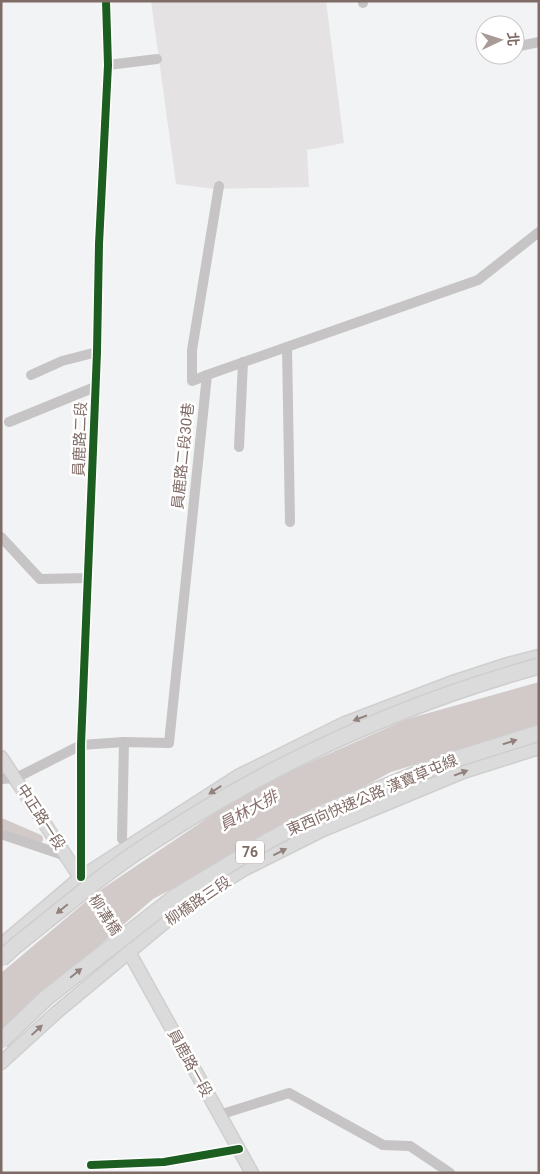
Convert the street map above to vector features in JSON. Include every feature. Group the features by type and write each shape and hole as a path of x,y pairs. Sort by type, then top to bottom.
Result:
{"highway":[{"path":"1,959 108,872 148,844 247,784 352,732 451,692 539,666"},
{"name":"東西向快速公路 漢寶草屯線","path":"1,1041 46,998 174,897 268,841 315,816 411,776 459,758 539,733"}],"main road":[{"path":"1,945 81,877 238,776 345,724 450,683 539,656"},
{"name":"柳橋路三段","path":"1,1064 57,1012 181,909 254,865 323,830 463,772 539,748"},
{"name":"中正路一段","path":"1,757 81,877"},
{"name":"柳溝橋","path":"81,877 129,952"},
{"name":"員鹿路一段","path":"129,952 252,1173"}],"street":[{"name":"員鹿路二段","path":"81,877 81,745 99,244 108,65 106,1"},
{"path":"525,45 539,42"},
{"path":"108,65 156,59"},
{"path":"219,186 192,350 192,381 478,280 539,232"},
{"path":"287,347 290,522"},
{"path":"31,375 62,361 96,352"},
{"path":"239,447 243,362"},
{"name":"員鹿路二段30巷","path":"16,778 81,745 124,742 169,742 206,375"},
{"path":"9,422 95,387"},
{"path":"1,536 40,578 88,578"},
{"path":"122,839 124,742"},
{"path":"1,779 16,778"},
{"path":"1,834 66,856"},
{"path":"219,1115 289,1093 383,1145 410,1146 450,1173"},
{"path":"91,1165 164,1162 239,1149"}],"shaded area":[{"path":"151,1 326,1 344,143 307,150 309,187 214,189 176,184"}],"water":[{"name":"員林大排","path":"539,682 539,726 391,772 153,899 1,1030 1,973 96,893 252,788 407,719"}],"waterway":[{"path":"1,823 38,839"}],"cycle path":[{"path":"81,877 81,745 97,352 99,244 108,65 106,1"},
{"path":"91,1165 164,1162 239,1149"}]}
